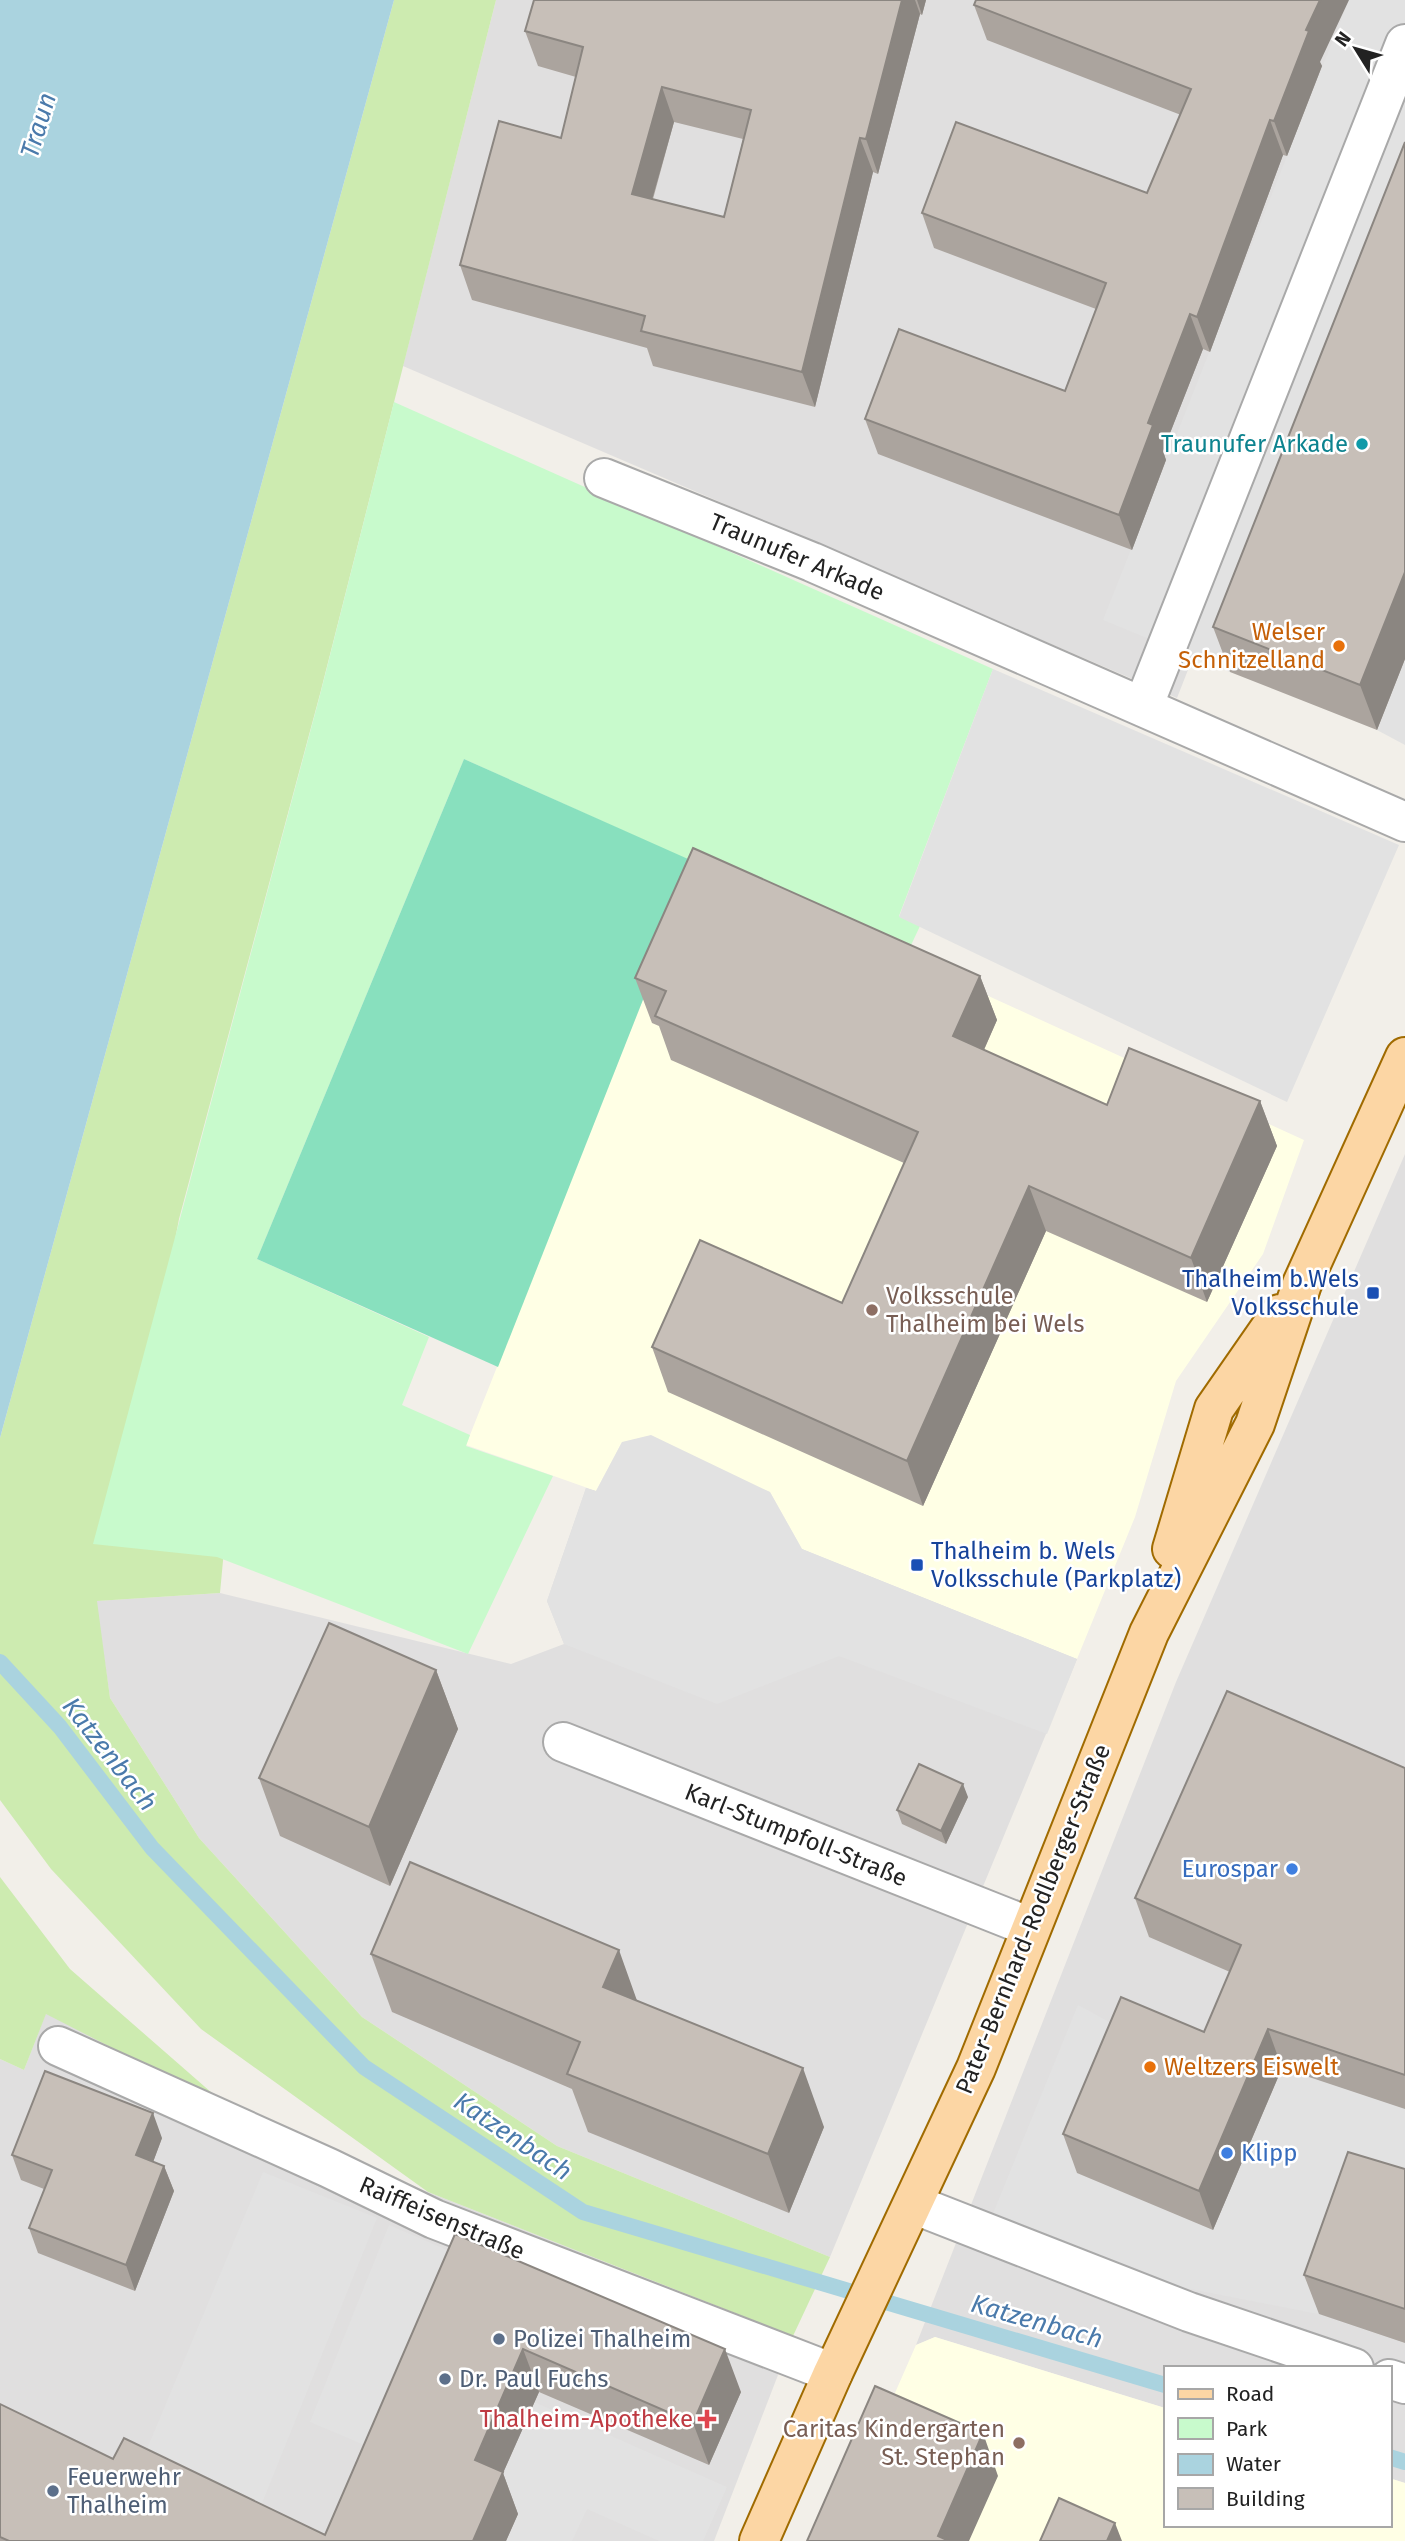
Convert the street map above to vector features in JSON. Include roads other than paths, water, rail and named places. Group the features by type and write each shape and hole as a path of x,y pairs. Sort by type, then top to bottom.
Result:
{"main road":[{"name":"Pater-Bernhard-Rodlberger-Straße","path":"758,2541 833,2373 976,2068 1149,1633 1214,1409 1302,1284 1405,1057"}],"street":[{"path":"1143,707 1405,44"},
{"name":"Traunufer Arkade","path":"604,478 812,562 1405,822"},
{"name":"Karl-Stumpfoll-Straße","path":"563,1742 1030,1927"},
{"name":"Raiffeisenstraße","path":"58,2046 434,2219 833,2373"},
{"path":"913,2204 1189,2312 1348,2366"}],"water":[{"name":"Traun","path":"0,0 394,0 0,1438"}],"waterway":[{"name":"Katzenbach","path":"0,1662 60,1727 152,1848 364,2067 583,2212 1164,2385"},
{"name":"Katzenbach","path":"1391,2458 1405,2462"}],"place":[{"name":"Traunufer Arkade","path":"1362,444"},
{"name":"Welser Schnitzelland","path":"1339,646"},
{"name":"Thalheim b.Wels Volksschule","path":"1373,1293"},
{"name":"Volksschule Thalheim bei Wels","path":"872,1310"},
{"name":"Thalheim b. Wels Volksschule (Parkplatz)","path":"917,1565"},
{"name":"Eurospar","path":"1292,1869"},
{"name":"Weltzers Eiswelt","path":"1150,2067"},
{"name":"Klipp","path":"1227,2153"},
{"name":"Polizei Thalheim","path":"499,2339"},
{"name":"Dr. Paul Fuchs","path":"445,2379"},
{"name":"Thalheim-Apotheke","path":"707,2419"},
{"name":"Caritas Kindergarten St. Stephan","path":"1019,2443"},
{"name":"Feuerwehr Thalheim","path":"53,2491"}]}
